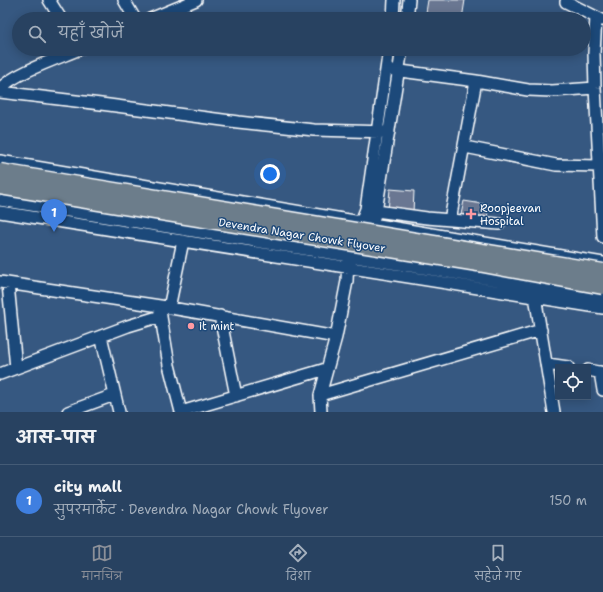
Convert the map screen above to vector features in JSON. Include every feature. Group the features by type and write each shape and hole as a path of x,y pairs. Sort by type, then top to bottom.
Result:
{"highway":[{"name":"Devendra Nagar Chowk Flyover","path":"0,172 603,272"},
{"name":"Devendra Nagar Chowk Flyover","path":"0,186 478,263 603,286"}],"street":[{"path":"49,0 56,12"},
{"path":"124,0 131,12"},
{"path":"167,12 196,0"},
{"path":"393,12 394,0"},
{"path":"408,12 409,0"},
{"path":"565,1 588,12"},
{"path":"591,14 600,18 594,53 598,166 601,191 603,237"},
{"path":"0,91 8,82 26,72 63,56"},
{"path":"371,210 377,131 388,56"},
{"path":"321,412 320,395 326,369 336,338 347,282 371,210 389,132 401,56"},
{"path":"386,69 476,81 528,90 552,91 595,88"},
{"path":"450,220 465,148 476,81"},
{"path":"0,91 238,122 314,130 389,132"},
{"path":"465,148 556,164 598,166"},
{"path":"0,161 603,263"},
{"path":"0,200 603,297"},
{"path":"371,210 427,218 499,224"},
{"path":"0,212 536,296 603,308"},
{"path":"183,241 163,310 169,365 181,412 326,369"},
{"path":"16,368 4,283 163,310 220,316 336,338"},
{"path":"536,296 554,412"},
{"path":"0,374 101,336 163,310"},
{"path":"220,316 236,396"},
{"path":"320,395 541,330"},
{"path":"101,336 119,412"},
{"path":"547,364 555,365"},
{"path":"591,370 601,372 603,390"},
{"path":"68,412 114,395"}],"building":[{"path":"428,0 465,0 463,12 426,12"},
{"path":"390,189 414,191 413,213 388,211"},
{"path":"464,201 489,205 486,224 460,219"}],"place":[{"name":"Roopjeevan Hospital","path":"471,214"},
{"name":"city mall","path":"54,232"},
{"name":"it mint","path":"191,326"}]}
